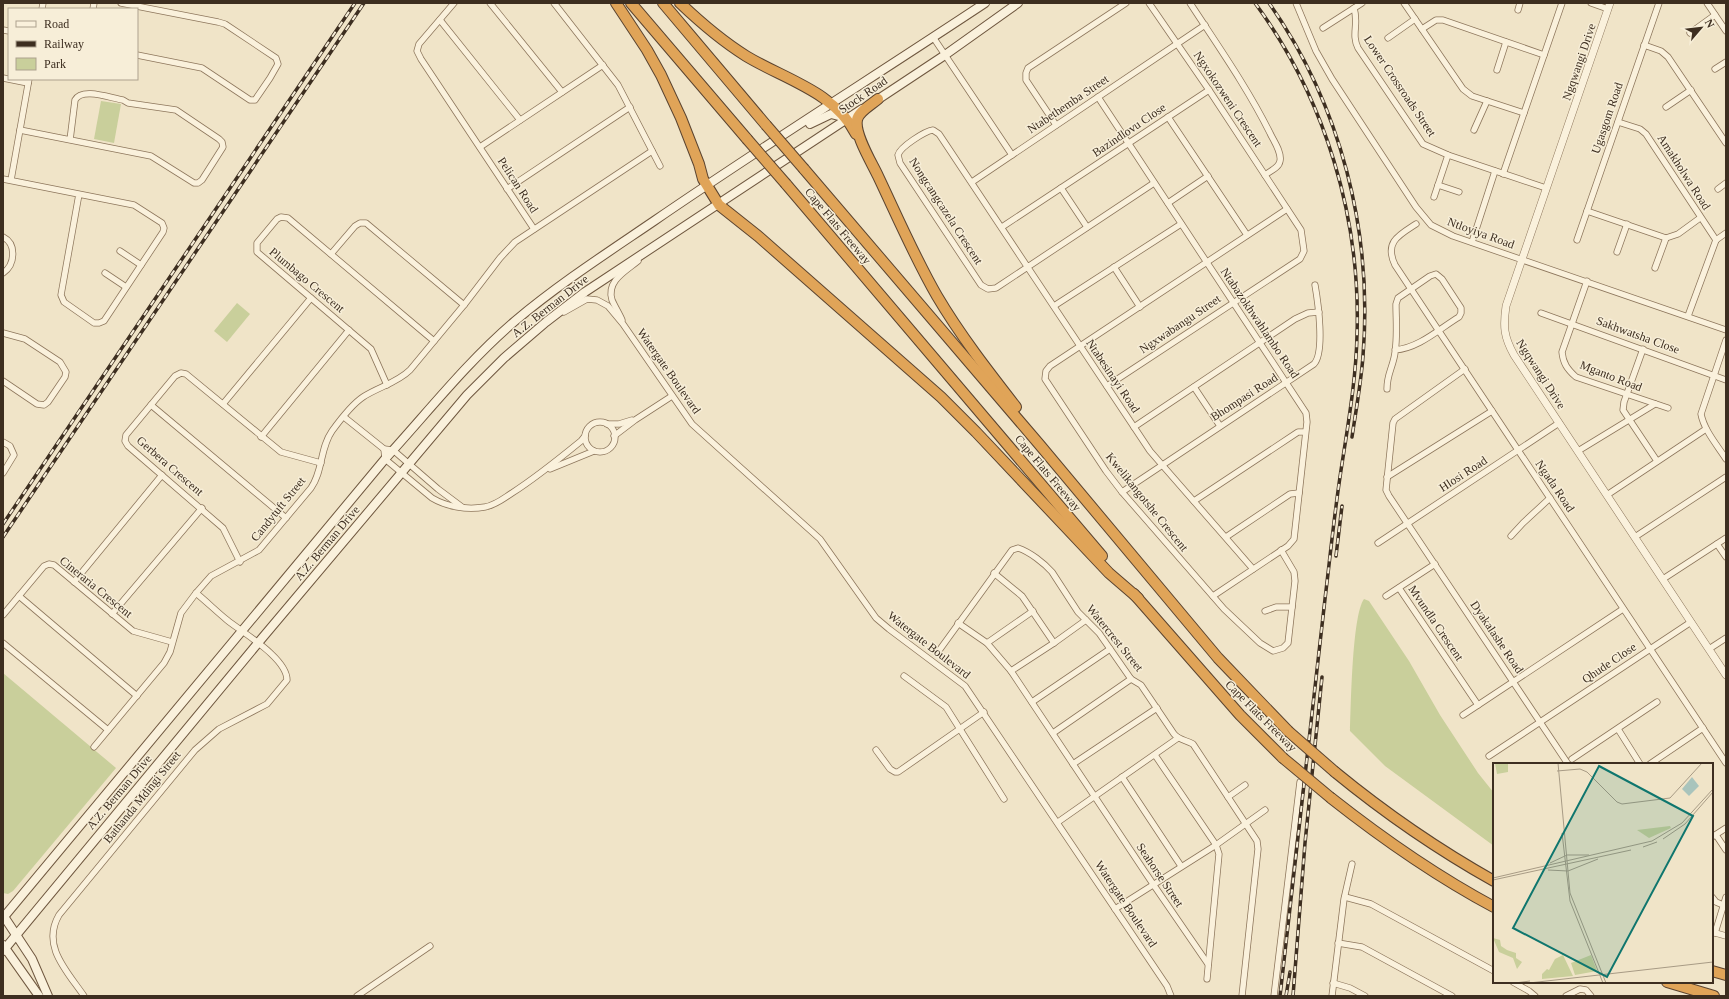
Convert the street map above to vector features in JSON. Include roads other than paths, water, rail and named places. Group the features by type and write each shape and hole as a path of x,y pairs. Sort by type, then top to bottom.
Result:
{"highway":[{"path":"616,3 647,50 672,99 690,140 706,185 719,205 758,236 941,397 1109,573 1138,598"},
{"name":"Cape Flats Freeway","path":"631,3 1138,598 1240,715 1283,758 1331,798 1400,850 1458,888 1493,906"},
{"name":"Cape Flats Freeway","path":"663,3 1039,444 1218,658 1288,731 1370,801 1411,830 1493,880"},
{"path":"680,3 717,36 746,56 832,104 848,119 909,241 948,314 985,367 1029,424 1035,433 1039,444"},
{"path":"878,99 858,117 857,130 909,241"},
{"path":"1713,972 1726,975"},
{"path":"1670,983 1714,996"}],"main road":[{"name":"Stock Road","path":"706,185 985,3"},
{"name":"Stock Road","path":"719,205 945,55 1018,3"},
{"path":"740,163 772,149 816,120 831,114 848,119"},
{"name":"A.Z. Berman Drive","path":"3,917 444,390 479,354 515,321 569,279 706,185"},
{"name":"A.Z. Berman Drive","path":"4,948 258,643 467,395 490,371 546,322 585,292 719,205"},
{"path":"3,917 32,959 48,996"},
{"path":"4,948 39,996"}],"street":[{"path":"120,3 225,24 276,58 278,64 255,100 250,100 202,68 138,55"},
{"path":"454,3 440,20 520,120"},
{"path":"490,3 562,92"},
{"path":"554,3 618,85 660,166"},
{"path":"1056,125 1026,80 1028,68 1126,3"},
{"name":"Ngxokozweni Crescent","path":"1148,3 1209,90 1288,209"},
{"path":"1190,3 1247,90 1278,151 1280,156 1279,165 1265,175"},
{"name":"Ntloyiya Road","path":"1296,3 1316,51 1332,79 1419,212 1431,225 1443,232 1726,330"},
{"path":"1323,28 1362,3"},
{"path":"1404,3 1462,89 1472,96 1524,113"},
{"path":"1518,10 1520,3"},
{"path":"1504,174 1562,3"},
{"path":"1591,3 1609,6"},
{"name":"Ugasgom Road","path":"1577,240 1659,3"},
{"path":"1707,3 1726,31"},
{"name":"Ngqwangi Drive","path":"1609,6 1506,306 1503,323 1505,336 1514,355 1726,675"},
{"name":"Lower Crossroads Street","path":"1354,8 1357,20 1354,37 1358,48 1423,144 1448,156 1546,188"},
{"path":"1690,33 1715,15"},
{"path":"1388,38 1415,19"},
{"path":"1422,29 1433,21 1439,19 1544,55"},
{"name":"Pelican Road","path":"440,20 419,44 417,51 534,229 511,245 464,305"},
{"name":"Ntabethemba Street","path":"972,182 1205,25"},
{"path":"933,37 1012,155"},
{"path":"1497,70 1506,42"},
{"path":"1644,45 1661,51 1668,57 1726,143"},
{"path":"1715,69 1726,62"},
{"path":"480,147 603,65"},
{"path":"10,180 29,81"},
{"name":"Bazindlovu Close","path":"1002,227 1209,90"},
{"path":"1666,107 1691,90"},
{"path":"20,130 70,140 151,156 194,184 202,180 223,147 219,138 176,110 128,103 123,100 86,93 78,95 75,100 70,140"},
{"name":"Ntabazokhwahlambo Road","path":"1098,97 1306,413 1294,537 1290,544 1253,569"},
{"path":"1474,130 1487,101"},
{"path":"507,189 630,107"},
{"path":"1168,117 1247,235"},
{"name":"Amakholwa Road","path":"1618,122 1640,129 1646,134 1700,218 1716,240"},
{"name":"Nongcangcazela Crescent","path":"972,182 939,134 933,130 928,131 899,151 898,155 900,163 984,288 992,290 1028,267"},
{"path":"534,229 652,151"},
{"path":"1434,197 1448,156"},
{"path":"1472,242 1495,171"},
{"path":"1168,203 1208,176"},
{"path":"3,179 10,180 134,205 162,223 164,228 163,232 104,321 99,323 94,323 62,300 61,293 79,194"},
{"name":"Ntabesinayi Road","path":"972,182 1134,427 1162,465 1253,569"},
{"path":"1028,267 1154,182"},
{"path":"1718,188 1726,183"},
{"path":"1438,185 1459,192"},
{"path":"1061,188 1088,227"},
{"path":"1080,346 1288,209"},
{"name":"Ngxwabangu Street","path":"1107,386 1300,259 1303,255 1301,230 1288,209"},
{"path":"1587,211 1666,238 1678,234 1700,218"},
{"name":"Plumbago Crescent","path":"387,385 371,348 257,252 257,243 276,219 285,217 434,340"},
{"path":"331,254 355,226 360,223 366,223 464,305"},
{"path":"1054,306 1181,224"},
{"name":"Ngada Road","path":"1416,224 1399,235 1394,241 1392,248 1393,260 1518,451 1726,763"},
{"path":"1617,252 1626,224"},
{"path":"1688,316 1716,240 1726,233"},
{"path":"3,237 10,242 13,251 11,264 3,273"},
{"path":"1655,268 1666,238"},
{"name":"Watergate Boulevard","path":"623,324 612,299 611,290 614,283 619,276 660,243"},
{"path":"120,251 141,265"},
{"path":"1114,267 1140,307"},
{"path":"105,273 126,287"},
{"path":"1387,389 1387,377 1394,360 1397,301 1400,296 1430,276 1436,274 1442,279 1461,308 1461,313 1439,330 1410,348 1395,350"},
{"name":"Mganto Road","path":"1587,281 1562,352 1563,362 1568,371 1576,377 1668,408"},
{"name":"Bhompasi Road","path":"1122,492 1317,361 1319,350 1319,312 1315,285"},
{"path":"222,404 311,298"},
{"name":"Watergate Boulevard","path":"546,322 581,302 592,299 603,302 623,324 692,424 820,539 876,618 958,679 971,693 1167,986 1171,996"},
{"name":"Candytuft Street","path":"94,747 164,663 170,652 181,613 196,593 211,576 240,562 260,550 314,484 328,438 344,416 360,398 406,374 464,305"},
{"path":"1134,427 1302,315 1319,312"},
{"name":"Sakhwatsha Close","path":"1541,313 1715,374 1726,380"},
{"path":"261,437 350,330"},
{"path":"3,333 25,339 60,362 66,372 65,377 48,402 44,405 37,404 3,382"},
{"path":"1726,340 1700,414 1706,429 1726,459"},
{"name":"Kwelikangotshe Crescent","path":"1080,346 1050,366 1046,371 1045,379 1106,471 1122,492 1212,596 1260,643 1273,651 1283,648 1288,643 1292,607"},
{"path":"1644,349 1623,410 1657,461"},
{"name":"Dyakalashe Road","path":"1465,369 1395,419 1393,423 1386,486 1387,493 1566,763"},
{"name":"Gerbera Crescent","path":"240,562 223,528 202,508 128,446 125,441 126,435 175,376 181,373 186,374 281,452 321,463"},
{"path":"1194,387 1220,426"},
{"path":"614,436 635,420 672,396"},
{"path":"1578,451 1655,404"},
{"path":"151,405 286,518"},
{"path":"1387,477 1492,410"},
{"path":"344,416 384,449 393,450 462,507"},
{"path":"384,449 385,459 432,498 449,507 486,507 495,504 544,472 581,441 585,436 586,431 592,424 602,422 606,424 619,424 635,420"},
{"name":"Hlosi Road","path":"1378,543 1559,423"},
{"path":"585,436 587,445 594,451 600,452 609,449 612,445 614,436 613,431 606,424"},
{"path":"1607,495 1706,429"},
{"path":"1194,501 1298,432 1305,432"},
{"path":"3,442 10,446 14,455 3,473"},
{"path":"544,472 594,451"},
{"path":"74,582 162,475"},
{"path":"1635,537 1726,477"},
{"path":"1226,537 1290,494 1299,493"},
{"path":"1511,536 1522,523 1550,498"},
{"path":"112,614 202,508"},
{"path":"1663,580 1726,538"},
{"path":"1717,544 1726,557"},
{"name":"Watercrest Street","path":"938,652 1012,550 1018,548 1023,550 1047,566 1086,620 1094,626 1131,679 1141,685 1178,738 1193,744 1257,841 1258,849 1242,996"},
{"path":"1264,611 1276,607 1292,607 1295,580 1294,572 1281,550"},
{"name":"Cineraria Crescent","path":"3,615 44,566 49,564 54,565 133,631 172,642"},
{"name":"Mvundla Crescent","path":"1434,564 1399,588 1478,705"},
{"path":"1212,596 1253,569"},
{"path":"994,573 1022,596 1054,643"},
{"path":"1386,596 1399,588"},
{"path":"196,593 258,643"},
{"path":"20,596 137,696"},
{"path":"1463,715 1623,609"},
{"path":"988,643 1033,611"},
{"path":"1012,671 1086,620"},
{"name":"Qhude Close","path":"1488,756 1691,622"},
{"path":"958,623 988,643 1012,671 1095,796"},
{"path":"1709,649 1726,638"},
{"path":"3,643 108,730"},
{"name":"Bathanda Mdingi Street","path":"84,996 58,958 54,948 52,931 56,920 195,750 219,729 260,709 267,704 287,680 284,669 258,643"},
{"path":"1032,702 1110,649"},
{"path":"904,676 942,703 1004,799"},
{"path":"1052,733 1131,679"},
{"path":"1572,759 1657,702"},
{"path":"1073,764 1157,708"},
{"path":"876,750 890,769 895,772 984,712"},
{"path":"1651,763 1703,728"},
{"path":"1618,729 1639,763"},
{"path":"1058,822 1178,738"},
{"path":"1155,755 1216,845 1220,858 1207,979"},
{"path":"1122,777 1181,866"},
{"path":"1274,996 1300,782"},
{"path":"1228,797 1245,785"},
{"name":"Seahorse Street","path":"1095,796 1208,964"},
{"path":"1115,909 1216,845 1265,810"},
{"path":"1726,828 1714,836 1726,850"},
{"path":"1332,996 1338,943 1352,864"},
{"path":"1345,897 1370,904 1493,970"},
{"path":"1726,897 1714,933 1726,936"},
{"path":"1713,898 1716,902 1724,905"},
{"path":"1338,943 1362,947 1452,996"},
{"path":"357,996 430,946"},
{"path":"1515,983 1535,996"},
{"path":"1333,984 1350,988 1365,996"},
{"path":"1566,996 1580,989 1586,990 1591,996"}],"railway":[{"path":"3,524 355,3"},
{"path":"3,537 364,3"},
{"path":"1255,3 1280,40 1301,78 1319,119 1334,160 1345,203 1353,247 1357,291 1357,335 1353,388 1334,522 1280,996"},
{"path":"1269,3 1294,42 1315,84 1333,127 1347,171 1357,217 1363,263 1365,309 1360,386 1352,437"},
{"path":"1336,556 1342,506"},
{"path":"1293,996 1305,843 1322,677"},
{"path":"1286,996 1290,972"}]}
